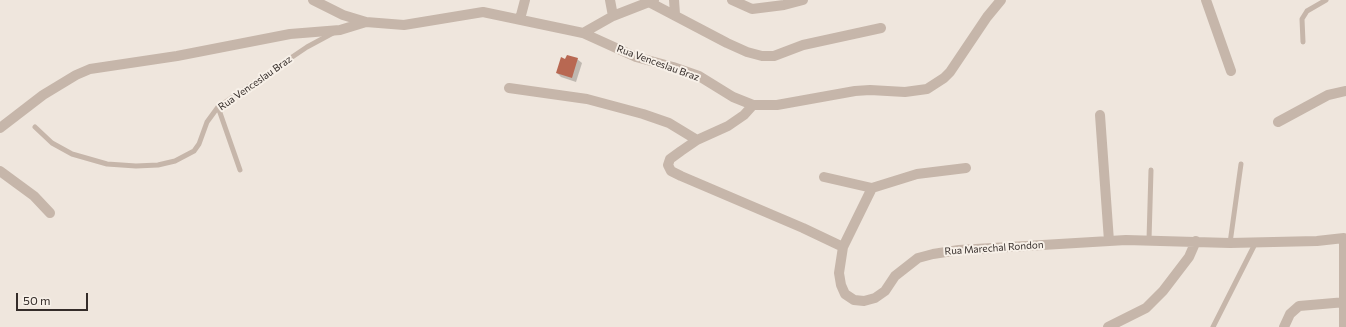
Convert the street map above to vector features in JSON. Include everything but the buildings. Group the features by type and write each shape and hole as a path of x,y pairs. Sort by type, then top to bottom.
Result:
{"street":[{"name":"Rua Venceslau Braz","path":"314,0 343,15 366,22 404,25 483,12 583,32 636,57 699,76 733,97 754,105 778,105 855,91 870,90 905,92 927,89 944,78 950,72 1000,1"},
{"path":"520,19 525,0"},
{"path":"610,0 613,16"},
{"path":"674,0 675,14"},
{"path":"732,0 752,9 784,5 802,0"},
{"path":"1206,0 1231,71"},
{"path":"583,32 613,16 652,1 727,43 747,52 762,56 774,56 815,42 882,28"},
{"name":"Rua Venceslau Braz","path":"0,128 43,95 76,75 90,69 177,56 290,34 340,30 366,22"},
{"path":"509,88 587,100 643,114 669,123 697,140"},
{"path":"1278,122 1328,95 1346,91"},
{"path":"754,105 744,115 728,126 697,140 670,159 668,165 671,171 803,228 843,247"},
{"path":"1100,115 1108,241"},
{"path":"824,177 872,188 917,174 966,168"},
{"path":"0,171 34,196 50,213"},
{"name":"Rua Marechal Rondon","path":"872,188 843,247 839,273 841,285 845,294 854,300 864,301 875,298 884,291 895,276 918,258 933,254 995,247 1108,241 1149,240 1230,243 1317,241 1345,238"},
{"path":"1344,327 1345,238"},
{"path":"1108,327 1146,308 1178,274 1189,257 1196,241"},
{"path":"1284,327 1290,314 1298,306 1345,302"}],"lane":[{"path":"1303,42 1302,20 1307,12 1326,0"},
{"name":"Rua Venceslau Braz","path":"34,126 52,143 79,156 107,164 136,166 158,165 175,161 194,151 199,144 206,122 218,107 307,47 340,30"},
{"path":"218,107 240,170"},
{"path":"1230,243 1241,164"},
{"path":"1149,240 1151,170"},
{"path":"1213,327 1256,242"}]}
